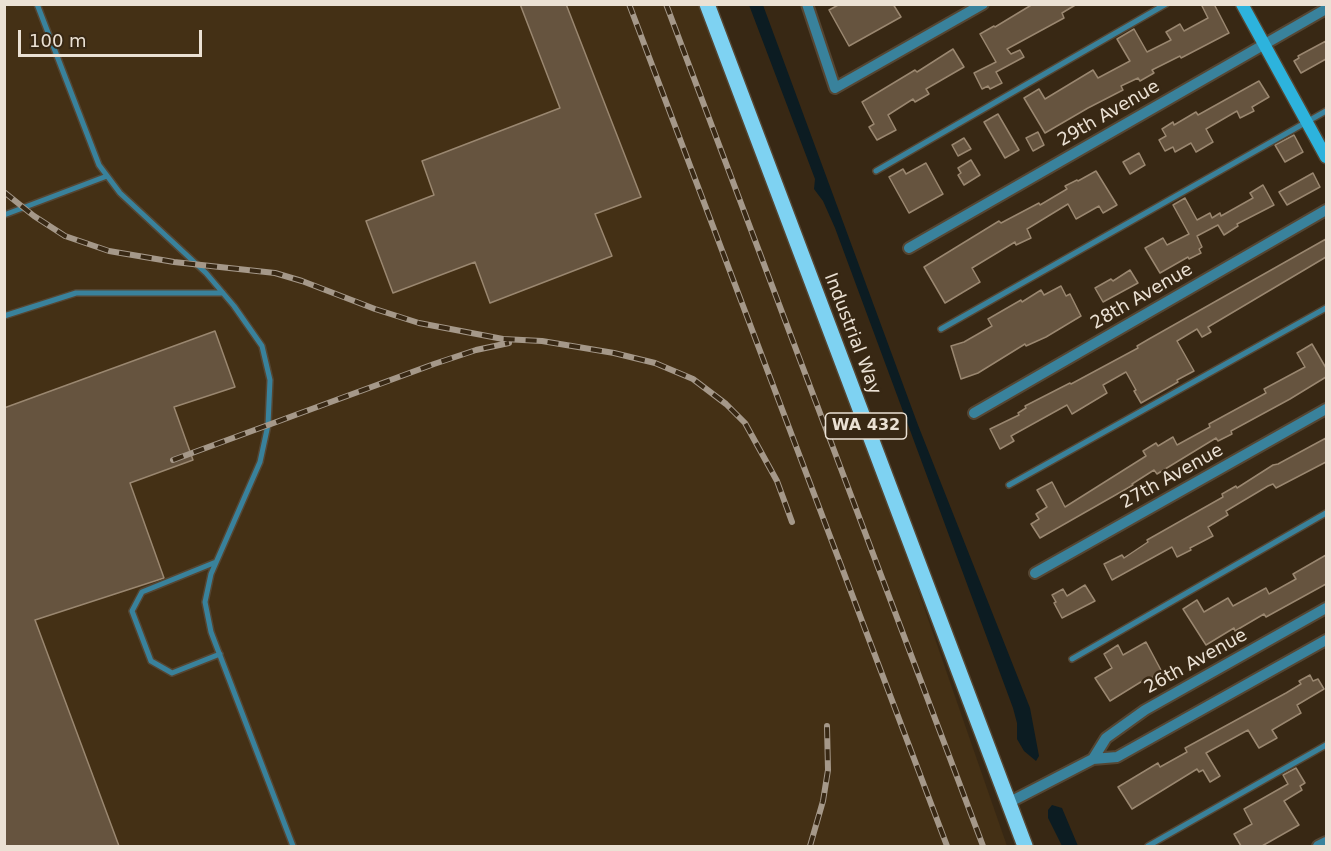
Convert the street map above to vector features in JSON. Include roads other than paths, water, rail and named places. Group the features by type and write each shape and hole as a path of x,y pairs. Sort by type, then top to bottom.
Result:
{"main road":[{"name":"Industrial Way","path":"707,4 1024,846"}],"street":[{"path":"807,4 835,88 983,4"},
{"path":"1242,4 1326,157"},
{"name":"29th Avenue","path":"909,248 1326,9"},
{"name":"28th Avenue","path":"974,413 1326,210"},
{"name":"27th Avenue","path":"1035,573 1326,409"},
{"name":"26th Avenue","path":"1093,759 1106,738 1145,710 1326,608"},
{"name":"26th Avenue","path":"1008,803 1093,759 1117,757 1326,640"},
{"path":"1318,846 1326,842"}],"lane":[{"path":"37,4 99,165 120,193 206,273 262,346 270,380 268,425 260,462 211,574 205,602 211,632 293,846"},
{"path":"876,171 1166,4"},
{"path":"941,329 1326,111"},
{"path":"4,215 107,176"},
{"path":"4,316 76,293 223,293"},
{"path":"1009,485 1326,308"},
{"path":"1072,659 1326,513"},
{"path":"216,562 142,592 132,611 152,662 172,673 220,654"},
{"path":"1148,846 1326,745"}],"railway":[{"path":"629,4 947,846"},
{"path":"666,4 983,846"},
{"path":"4,192 34,216 65,236 109,251 174,262 275,273 419,323 503,339 542,341 614,353 655,363 693,379 726,404 745,423 777,481 792,522"},
{"path":"173,460 434,364 476,350 509,343"},
{"path":"810,846 823,801 828,770 827,726"}]}
